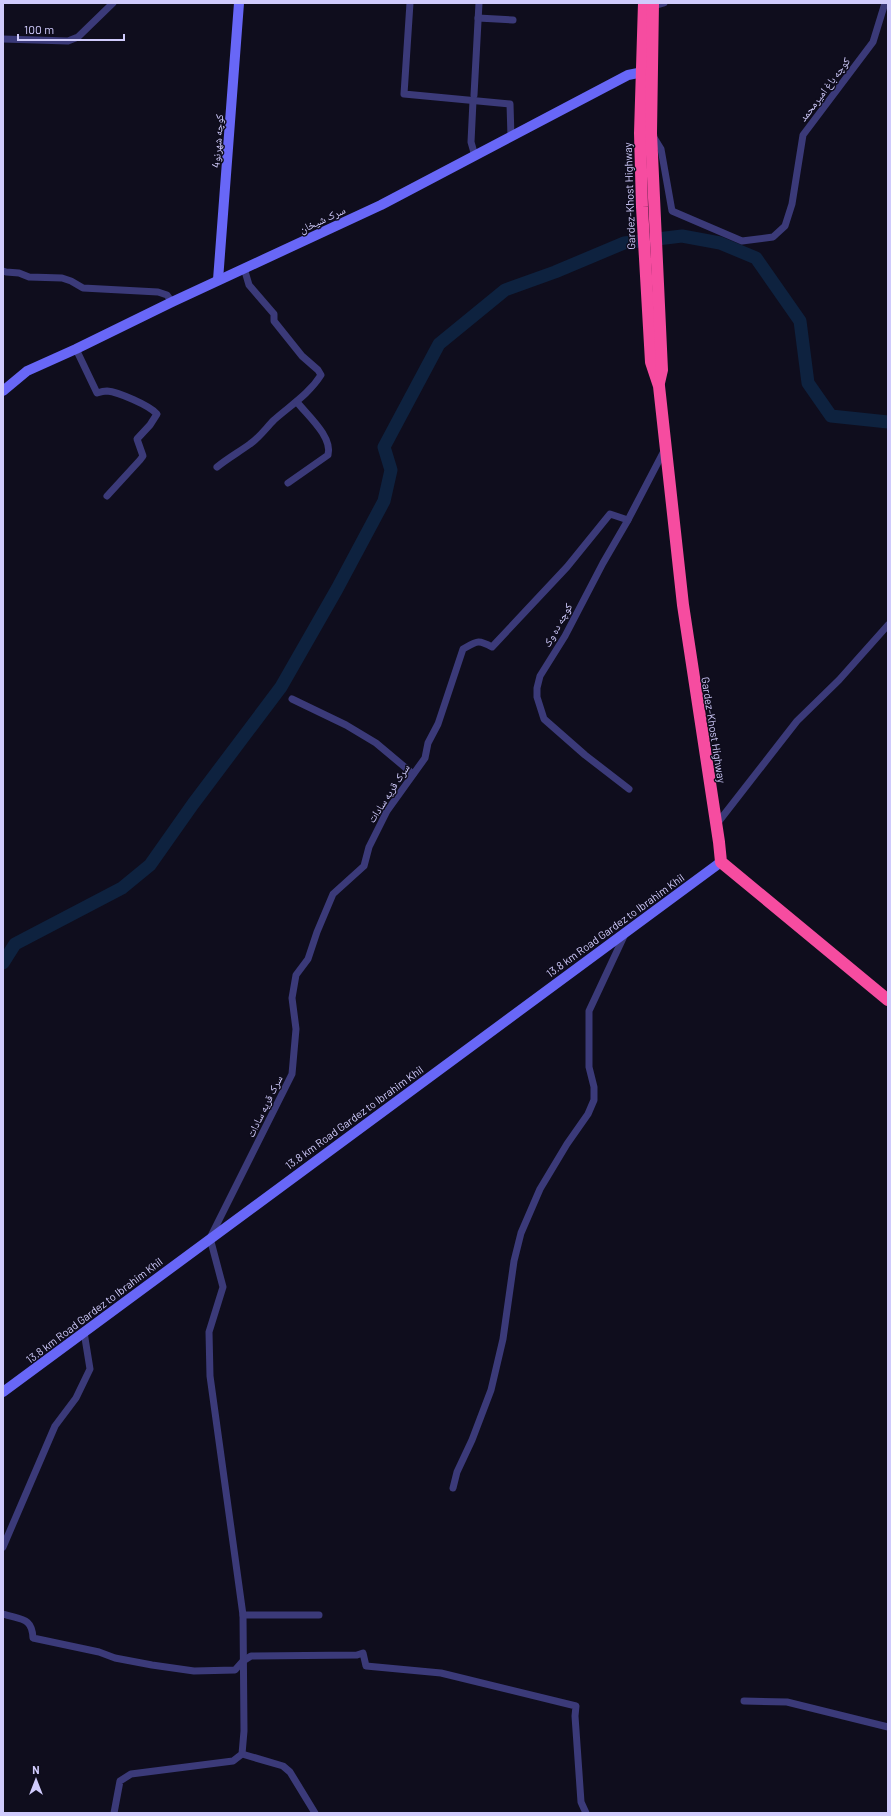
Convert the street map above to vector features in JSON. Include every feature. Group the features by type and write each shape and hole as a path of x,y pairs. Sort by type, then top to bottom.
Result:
{"highway":[{"name":"Gardez-Khost Highway","path":"649,5 647,71 640,133 647,207 651,276 651,362 659,386 683,605 716,825 720,862"},
{"name":"Gardez-Khost Highway","path":"647,71 651,133 647,207"},
{"path":"720,862 888,1000"}],"street":[{"path":"3,39 68,41 78,36 113,3"},
{"name":"کوچه شهرنو4","path":"218,280 239,3"},
{"path":"410,3 404,94 474,98 510,104 511,137"},
{"path":"475,156 471,142 479,3"},
{"path":"649,5 664,3"},
{"name":"کوچه باغ امیرمحمد","path":"651,133 662,148 672,211 742,241 773,237 784,226 792,204 802,135 873,42 885,3"},
{"path":"478,18 513,20"},
{"name":"سرک شیخان","path":"3,391 27,371 76,349 218,280 381,205 628,75 647,71"},
{"path":"217,467 229,457 252,444 275,420 297,402 312,387 321,375 318,370 302,356 274,321 274,314 250,285 244,268"},
{"path":"3,270 6,272 19,273 29,277 62,278 71,281 82,288 158,292 168,295 172,302"},
{"path":"76,349 97,393 106,391 123,396 152,409 157,414 150,425 137,439 143,456 107,496"},
{"path":"288,483 328,455 329,451 326,437 297,402"},
{"name":"کوچه ده وک","path":"629,789 585,755 544,719 537,697 540,676 565,636 665,449"},
{"name":"سرک قریه سادات","path":"210,1238 292,1074 296,1030 292,998 296,975 308,959 317,932 333,894 364,866 369,847 387,811 424,758 428,743 438,724 463,649 476,641 482,641 492,647 567,567 610,514 628,520"},
{"path":"716,825 797,721 840,680 888,625"},
{"path":"292,699 346,725 376,743 413,774"},
{"name":"13.8 km Road Gardez to Ibrahim Khil","path":"3,1392 720,862"},
{"path":"454,1488 457,1472 472,1440 491,1390 503,1339 514,1261 522,1233 540,1188 567,1144 588,1114 594,1100 594,1087 589,1067 589,1012 625,933"},
{"path":"114,1813 120,1781 131,1774 233,1762 242,1754 244,1731 243,1615 210,1376 209,1332 222,1287 210,1238"},
{"path":"3,1548 55,1426 76,1398 90,1369 84,1332"},
{"path":"3,1614 29,1622 32,1628 32,1638 99,1652 115,1658 194,1671 235,1670 243,1661 251,1656 357,1655 363,1653 366,1666 441,1673 576,1706 575,1716 581,1802 586,1813"},
{"path":"243,1615 320,1615"},
{"path":"744,1700 787,1702 888,1727"},
{"path":"242,1754 283,1766 290,1772 315,1813"}],"waterway":[{"path":"3,963 15,944 122,888 150,865 193,804 281,687 337,589 384,501 391,470 384,447 439,344 505,290 555,272 624,243 682,236 720,243 756,258 800,321 808,383 831,416 888,422"}]}
